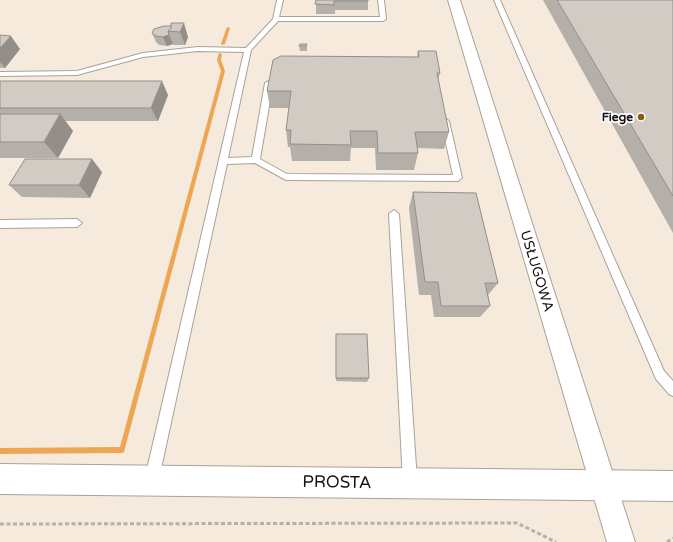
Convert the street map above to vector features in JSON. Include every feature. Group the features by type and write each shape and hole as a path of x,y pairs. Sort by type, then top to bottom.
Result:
{"street":[{"name":"USŁUGOWA","path":"454,0 621,542"},
{"name":"PROSTA","path":"0,479 673,486"}],"lane":[{"path":"151,480 248,50 276,19 280,0"},
{"path":"276,19 383,20 381,0"},
{"path":"497,0 660,375 673,390"},
{"path":"0,74 77,73 143,55 198,49 248,50"},
{"path":"256,160 269,83"},
{"path":"224,161 256,160 286,177 458,178 444,115"},
{"path":"394,214 410,483"},
{"path":"0,224 77,223"}],"path":[{"path":"0,524 517,523 556,542"},
{"path":"667,542 673,538"}],"shaded area":[{"path":"0,0 673,0 673,542 0,542"}],"building":[{"path":"316,0 368,1 334,1 334,5 315,4"},
{"name":"Fiege","path":"557,0 673,0 673,196"},
{"path":"171,23 184,23 180,32 168,31 171,28"},
{"path":"164,26 171,26 168,31 169,35 163,37 156,36 152,33 154,29"},
{"path":"0,35 11,36 0,48"},
{"path":"300,44 307,44 306,46 299,46"},
{"path":"418,51 436,51 440,73 437,73 449,132 415,132 418,153 378,153 377,131 350,131 351,145 290,144 291,130 286,130 291,91 267,91 273,60 281,56 419,57"},
{"path":"0,81 162,81 151,108 0,108"},
{"path":"0,114 60,114 44,142 0,142"},
{"path":"25,159 92,159 79,185 9,185"},
{"path":"413,192 476,193 498,283 485,283 490,306 441,306 438,282 425,282"},
{"path":"336,334 367,334 369,378 336,378"}],"waterway":[{"path":"223,44 228,28"},
{"path":"0,451 122,450 223,71 219,60 220,54"}],"place":[{"name":"Fiege","path":"641,117"}]}
